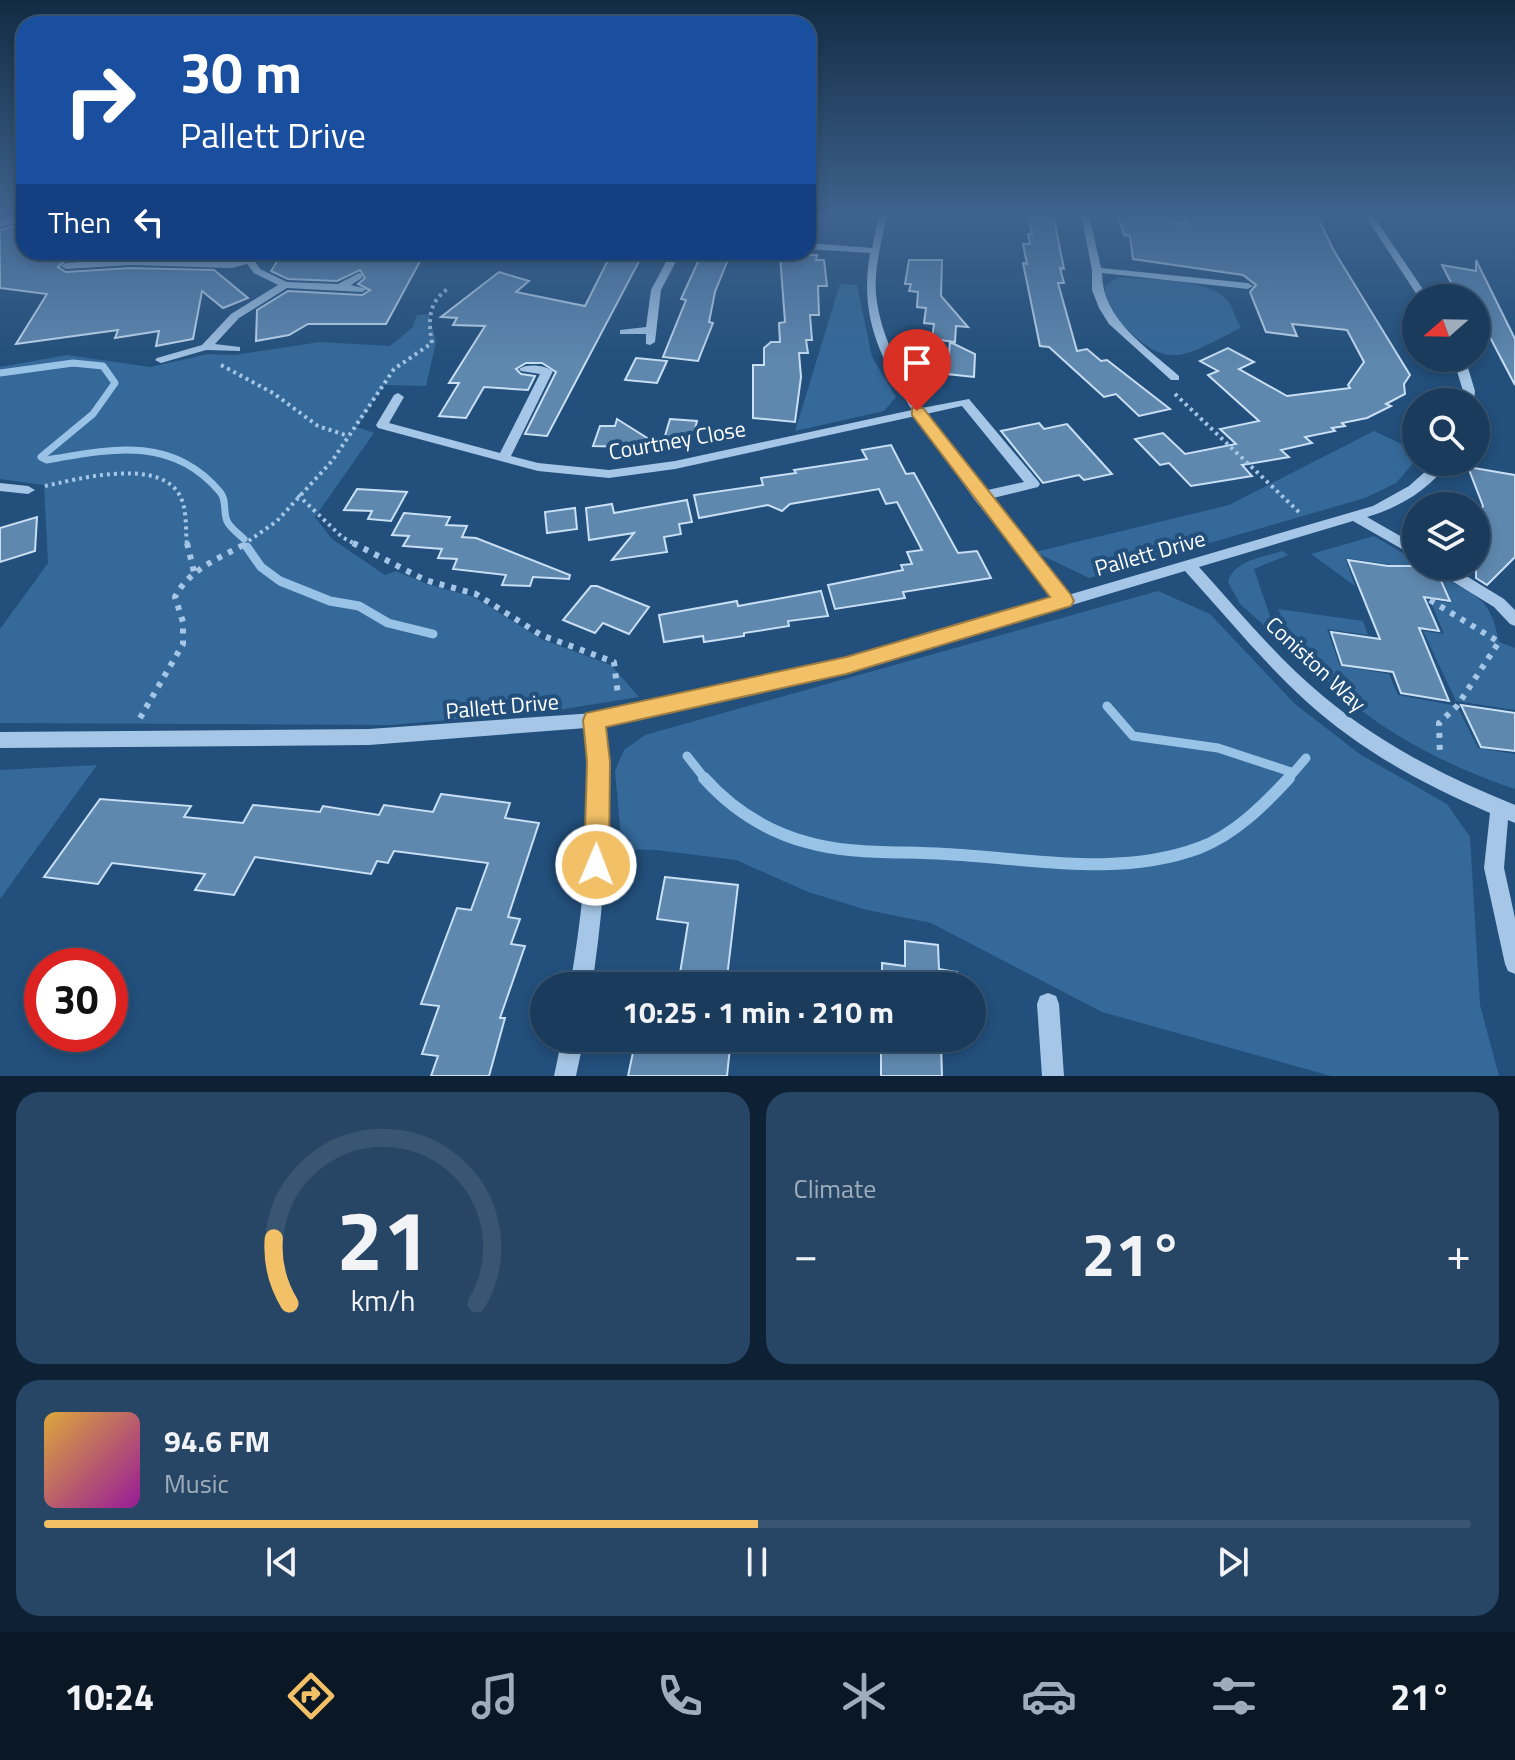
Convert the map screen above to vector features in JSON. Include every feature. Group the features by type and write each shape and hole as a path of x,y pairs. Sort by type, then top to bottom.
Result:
{"street":[{"path":"66,266 86,264"},
{"path":"89,276 98,264"},
{"path":"180,264 235,264"},
{"path":"252,264 257,271 285,285 362,289"},
{"path":"624,332 650,336 656,290 670,264"},
{"path":"874,264 870,294 876,327 889,363 917,411 1064,601"},
{"path":"1096,264 1097,290 1113,322 1175,378"},
{"path":"1401,264 1415,284"},
{"path":"1097,270 1248,286"},
{"path":"340,287 359,276"},
{"path":"206,347 235,316 285,285"},
{"path":"161,360 206,347 236,349"},
{"path":"503,459 547,371 525,369"},
{"name":"Courtney Close","path":"398,397 382,425 503,459 578,472 641,472 965,402 1033,484 983,496"},
{"name":"Pallett Drive","path":"0,740 427,735 594,720 846,666 1189,566 1313,526 1355,516 1403,496 1431,476"},
{"path":"0,487 28,490"},
{"path":"1355,516 1402,544"},
{"name":"Coniston Way","path":"1189,566 1283,668 1361,736 1418,769 1507,811"},
{"path":"1462,580 1499,603 1515,620"},
{"path":"583,972 596,865 598,762 594,720"},
{"path":"1507,811 1494,868 1515,964"},
{"path":"1048,1004 1053,1076"},
{"path":"565,1076 570,1052"}],"path":[{"path":"127,740 183,644 183,622 176,609 175,597 194,572 260,536 332,461 394,369 432,343 427,317 438,294 449,288"},
{"path":"206,347 218,363 273,393 318,426 348,436"},
{"path":"1175,378 1168,387 1313,526"},
{"path":"28,490 120,473 148,474 171,484 184,508 186,556 194,572"},
{"path":"298,495 342,537 388,563 425,580 476,594 541,635 614,662 621,715"},
{"path":"1430,600 1499,642 1457,706 1439,723 1440,757"}],"shaded area":[{"path":"1119,277 1176,281 1219,293 1227,300 1241,328 1180,355 1167,355 1154,350 1123,325 1110,307 1105,286"},
{"path":"840,284 857,285 872,357 896,397 884,411 795,431"},
{"path":"429,314 436,342 426,386 384,385 357,427 374,433 315,517 332,539 385,575 396,571 427,584 474,597 541,639 611,665 639,697 552,711 391,725 0,723 0,629 48,563 44,485 0,479 0,367 67,355 150,367 208,354 235,355 320,342 390,346 412,328 417,315"},
{"path":"1374,431 1402,444 1402,476 1396,483 1365,498 1089,578 1035,552 1229,505"},
{"path":"1374,536 1402,553 1402,566 1345,558 1355,586 1311,554"},
{"path":"1283,551 1288,555 1254,569 1277,637 1240,604 1228,582 1243,564"},
{"path":"1443,580 1448,580 1481,600 1491,616 1499,642 1515,648 1515,710 1456,701 1423,631 1444,634 1430,600 1452,603"},
{"path":"1158,591 1210,614 1295,704 1361,755 1447,804 1470,837 1480,1005 1499,1076 1331,1076 1102,1012 931,923 867,910 808,892 736,860 622,849 615,771 624,750 645,735"},
{"path":"1278,609 1363,621 1368,635 1327,629 1340,666 1389,674 1398,695 1457,706 1478,748 1515,754 1515,789 1445,761 1377,722 1318,671 1295,642"},
{"path":"97,765 0,899 0,770"}],"building":[{"path":"0,264 61,264 58,267 66,272 130,268 214,270 248,298 223,308 202,291 193,339 156,346 159,331 115,338 118,330 16,344 47,294 0,288"},
{"path":"275,264 418,264 386,324 308,324 289,335 256,341 257,310 288,291 362,295 370,290 358,284 365,278 360,270 337,281 288,279 271,271"},
{"path":"606,264 638,264 547,436 525,434 556,372 542,363 526,363 516,369 521,374 535,376 528,390 484,387 466,418 439,416 459,383 449,383 485,326 453,325 457,318 441,317 499,272 529,281 516,292 585,306"},
{"path":"697,264 726,264 715,292 709,322 713,323 698,361 663,357 686,300 681,299"},
{"path":"781,264 824,264 827,286 818,286 819,315 810,315 812,340 806,340 808,353 799,353 801,377 795,422 753,418 753,365 764,365 764,348 771,342 780,342 779,323 785,322"},
{"path":"908,264 942,264 941,296 968,327 956,326 955,342 932,339 934,324 924,323 926,308 917,307 918,292 909,291 911,284 905,284"},
{"path":"1023,264 1063,264 1064,269 1060,268 1064,283 1058,283 1077,351 1087,349 1101,361 1107,360 1170,409 1139,416 1116,394 1104,397 1049,347 1040,346"},
{"path":"1169,264 1342,264 1402,362 1402,372 1410,375 1402,388 1402,396 1386,404 1391,406 1367,418 1342,423 1345,426 1332,428 1335,431 1305,437 1312,443 1281,450 1289,457 1242,465 1252,476 1191,486 1169,463 1160,465 1135,439 1163,433 1185,454 1236,444 1220,429 1259,421 1208,375 1218,371 1200,361 1228,348 1254,362 1239,369 1287,396 1350,388 1348,385 1364,362 1347,330 1292,324 1297,336 1266,332 1250,292 1256,285 1243,275"},
{"path":"1478,264 1488,284 1452,284 1442,265 1476,271"},
{"path":"1490,288 1515,339 1515,385 1490,337"},
{"path":"950,342 975,354 974,377 947,374"},
{"path":"636,358 667,361 657,383 625,380"},
{"path":"617,419 663,448 593,446 600,426 615,426"},
{"path":"670,419 697,421 690,448 662,446"},
{"path":"1039,423 1044,429 1067,424 1112,474 1084,480 1079,475 1043,483 1001,431"},
{"path":"891,445 906,474 914,473 958,553 977,551 991,578 903,592 905,598 835,609 828,585 903,570 901,565 912,564 907,552 922,550 897,502 886,504 879,489 790,504 782,511 768,505 699,518 694,495 763,485 761,478 867,459 862,450"},
{"path":"1490,471 1515,475 1515,557 1487,585 1479,580 1490,580 1490,492 1478,492 1471,476 1490,476"},
{"path":"357,489 407,492 391,521 368,519 372,511 344,510"},
{"path":"687,500 692,522 679,524 681,534 664,537 667,552 612,560 634,533 589,540 586,508 612,504 614,513"},
{"path":"575,508 577,529 547,533 545,512"},
{"path":"404,513 450,517 446,525 467,526 462,537 476,538 570,575 569,579 533,577 530,586 502,585 506,575 453,569 457,559 438,558 442,549 403,546 409,536 392,535"},
{"path":"37,517 35,551 0,562 0,528"},
{"path":"1348,560 1402,566 1402,580 1441,580 1450,601 1424,597 1439,631 1419,628 1449,701 1401,693 1393,672 1342,665 1331,632 1380,639"},
{"path":"591,586 649,607 629,634 603,623 595,633 563,620"},
{"path":"821,591 828,616 788,621 789,626 744,633 744,636 704,642 703,636 664,642 659,615 737,601 738,606"},
{"path":"1461,705 1515,713 1515,751 1481,747"},
{"path":"441,794 510,803 505,818 539,823 508,917 520,919 511,944 525,946 500,1018 505,1018 489,1076 431,1076 438,1056 422,1054 439,1006 421,1004 457,908 471,910 488,863 394,851 388,863 377,861 371,874 255,857 234,895 195,890 205,874 112,863 98,884 44,877 100,799 191,806 184,817 243,823 253,805 320,812 323,806 379,815 384,805 433,812"},
{"path":"665,877 738,885 728,972 680,972 688,923 657,919"},
{"path":"905,941 938,945 939,969 957,972 882,972 882,963 905,966"},
{"path":"633,1052 730,1052 727,1076 628,1076"},
{"path":"881,1052 941,1052 942,1076 881,1076"}],"waterway":[{"path":"0,373 73,363 103,366 115,383 93,414 41,457 47,460 94,452 139,450 182,461 220,492 227,521 244,539"},
{"path":"247,547 261,567 280,581 330,601 359,606 388,623 433,634"},
{"path":"1107,706 1133,736 1218,748 1291,772"},
{"path":"687,756 706,780"},
{"path":"1287,780 1306,758"},
{"path":"706,780 738,809 763,825 823,846 857,851 1073,864 1137,862 1199,848 1248,818 1287,780"}],"route":[{"path":"596,865 598,762 594,720 711,698 846,666 1064,601 917,411"}]}
